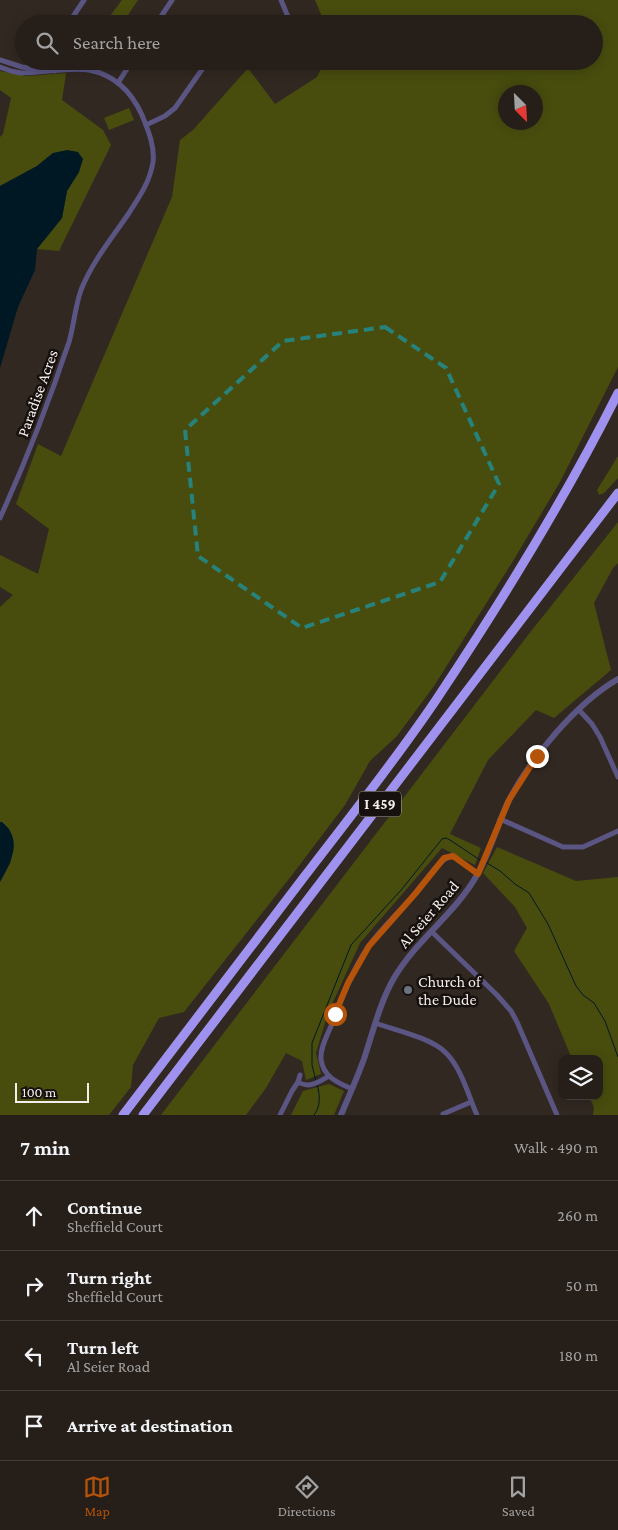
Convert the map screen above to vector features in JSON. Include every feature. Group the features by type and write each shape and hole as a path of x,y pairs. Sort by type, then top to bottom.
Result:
{"highway":[{"name":"I 459","path":"122,1115 387,768 435,701 545,526 618,393"},
{"name":"I 459","path":"143,1115 618,493"}],"street":[{"path":"74,15 84,0"},
{"path":"162,15 172,0"},
{"path":"281,0 287,15"},
{"path":"0,60 15,65"},
{"path":"0,67 22,73 89,70 118,82 126,70"},
{"path":"47,70 55,71"},
{"path":"146,125 165,116 175,108 202,70"},
{"name":"Paradise Acres","path":"0,518 19,476 63,357 80,293 88,274 148,182 153,161 152,145 146,125 137,104 118,82"},
{"name":"Al Seier Road","path":"341,1115 386,994 394,979 415,949 459,902 478,874 509,800 554,735 601,690 618,679"},
{"path":"579,710 592,724 600,737 618,777"},
{"path":"500,819 563,846 583,847 618,831"},
{"path":"352,1089 334,1081 329,1076 323,1066 321,1058 322,1049 348,983 369,946 444,858 453,856 478,874"},
{"path":"431,931 511,1011 557,1115"},
{"path":"375,1023 431,1042 445,1052 456,1066 477,1115"},
{"path":"280,1115 300,1075"},
{"path":"298,1082 307,1086 329,1076"},
{"path":"443,1114 471,1102"}],"highlighted area":[{"path":"385,327 446,368 499,484 440,582 302,628 198,556 185,430 283,341"}],"green space":[{"path":"122,0 138,0 128,15 111,15"},
{"path":"315,0 618,0 618,367 560,482 513,561 434,686 397,736 370,761 345,805 184,1012 159,1018 133,1065 131,1087 109,1115 0,1115 0,882 11,862 2,822 0,822 0,607 13,595 0,587 0,555 38,574 49,529 16,504 38,444 61,456 172,197 180,140 193,130 246,70 250,70 275,104 317,77 320,70 603,70 603,15 321,15"},
{"path":"0,71 26,76 66,73 62,100 103,130 111,145 59,251 37,249 62,218 67,191 79,172 53,153 37,166 0,186 0,137 3,134 11,98 0,90"},
{"path":"129,108 134,120 109,130 104,118"},
{"path":"618,456 618,478 604,493 599,495 597,490"},
{"path":"618,522 618,563 613,568 594,603 611,670 554,718 536,710 488,760 450,834 481,848 475,865 442,848 360,943 328,1013 316,1053 321,1074 306,1080 302,1061 286,1053 266,1088 246,1115 161,1115 528,635"},
{"path":"497,847 576,881 618,877 618,1115 593,1115 594,1108 591,1100 603,1100 603,1055 570,1055 549,1004 514,951 527,928 515,907 483,873"},
{"path":"329,1084 344,1091 334,1115 291,1115 303,1091"}],"water":[{"path":"67,150 78,152 83,159 79,172 67,191 62,218 37,249 35,270 18,307 0,368 0,186 37,166 53,153"},
{"path":"0,822 9,830 14,844 12,857 0,882"}],"waterway":[{"path":"316,1081 312,1065 312,1043 351,945 402,889 442,839 450,840 480,860"},
{"path":"487,863 529,893 548,924 576,986 583,995 594,1003 605,1021 618,1057"},
{"path":"314,1115 318,1108 319,1100 317,1084"}],"place":[{"name":"Church of the Dude","path":"408,990"}],"route":[{"path":"335,1014 348,983 369,946 444,858 453,856 478,874 509,800 537,756"}]}
